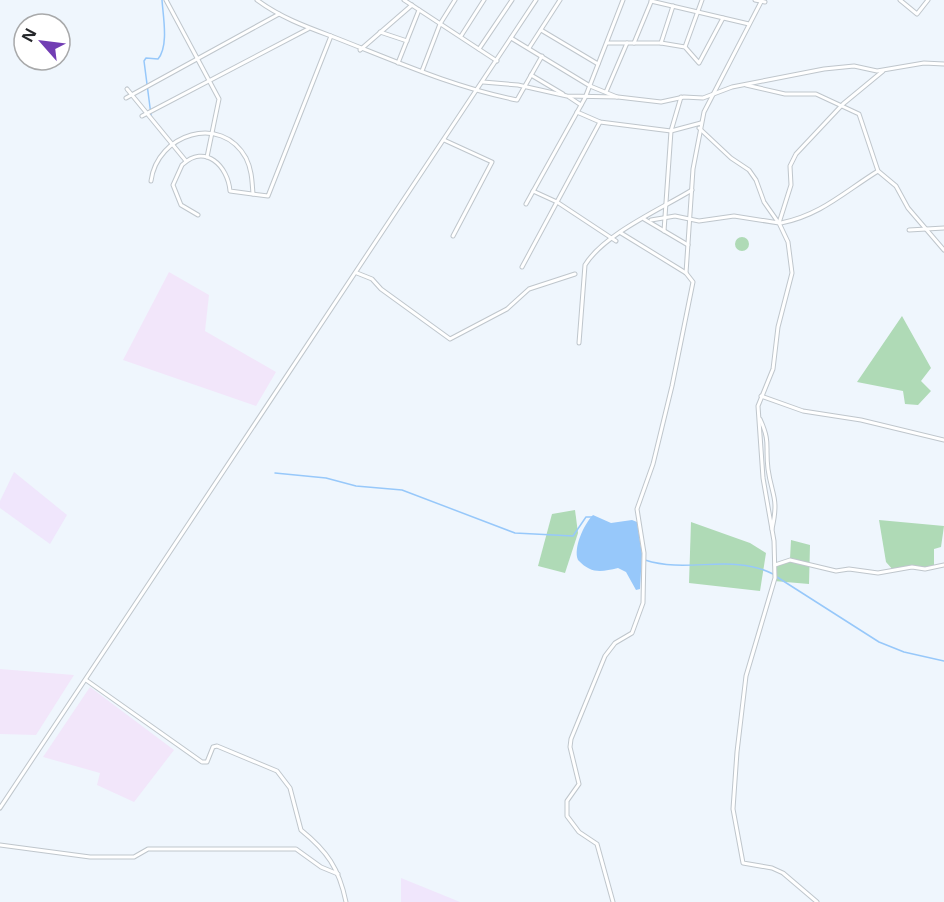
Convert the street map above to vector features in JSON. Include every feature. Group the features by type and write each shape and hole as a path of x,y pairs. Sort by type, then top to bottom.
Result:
{"street":[{"path":"166,0 219,99 214,134 207,157"},
{"path":"257,0 308,29 360,50 477,92 517,100 542,56"},
{"path":"404,0 497,61"},
{"path":"460,37 484,0"},
{"path":"479,49 512,0"},
{"path":"0,808 536,0"},
{"path":"529,48 560,0"},
{"path":"526,204 585,98 623,0"},
{"path":"685,47 702,0"},
{"path":"686,273 699,128 710,96 763,1 755,0"},
{"path":"900,0 917,14 928,0"},
{"path":"421,72 440,24 453,1"},
{"path":"634,43 651,1 749,24"},
{"path":"360,50 412,5"},
{"path":"661,43 673,6"},
{"path":"398,63 419,10"},
{"path":"126,98 279,14"},
{"path":"606,44 661,43 685,47 696,62 701,62 723,18"},
{"path":"142,116 308,29"},
{"path":"541,30 598,64"},
{"path":"380,32 407,41"},
{"path":"198,215 181,205 174,191 177,171 186,161 207,157 219,162 230,192 268,196 330,36"},
{"path":"512,38 590,86 618,97"},
{"path":"606,92 627,43"},
{"path":"483,82 525,86 566,96 618,97 661,102 710,96 744,85 846,67 885,70 924,63 944,64"},
{"path":"779,223 790,190 790,166 794,157 842,106 885,70"},
{"path":"531,75 581,105"},
{"path":"744,85 785,94 816,94 861,117 878,171 896,186 908,208 944,250"},
{"path":"127,89 186,161"},
{"path":"664,231 671,131 681,98"},
{"path":"578,112 600,122 671,131 701,123"},
{"path":"522,267 600,122"},
{"path":"699,128 730,158 749,170 756,180 764,202 779,223 788,242 792,273 777,327 773,369 761,396 758,415 775,564 770,602 746,676 737,752 734,813 743,863 772,868 783,873 817,902"},
{"path":"151,181 155,165 172,144 181,137 192,134 214,134 232,142 245,157 251,175 253,194"},
{"path":"444,140 492,162 453,236"},
{"path":"651,220 665,218 710,221 734,216 779,223 805,218 837,200 878,171"},
{"path":"579,343 585,265 591,256 621,233 692,190"},
{"path":"533,191 556,202 614,239"},
{"path":"644,219 688,245"},
{"path":"909,230 944,228"},
{"path":"613,902 597,844 579,832 567,816 567,801 579,784 570,742 609,649 632,633 641,612 645,570 637,509 653,464 675,377 693,282 686,273 621,233"},
{"path":"357,273 372,279 381,289 450,339 507,309 529,289 575,274"},
{"path":"761,396 803,411 861,420 944,440"},
{"path":"758,415 768,435 768,467 777,500 772,531"},
{"path":"775,564 790,560 836,571 849,569 878,573 912,567 925,568 944,565"},
{"path":"86,680 202,762 207,762 213,747 217,746 275,770 290,788 301,830 317,842 338,874 346,902"},
{"path":"0,845 90,857 137,856 148,849 296,849 321,867 338,874"}],"shaded area":[{"path":"169,272 209,295 205,331 276,372 256,406 123,360"},
{"path":"14,472 67,515 50,544 0,508 0,501"},
{"path":"0,669 74,675 36,735 0,734"},
{"path":"90,687 174,750 134,802 97,785 100,773 43,757"},
{"path":"401,878 438,893 460,902 401,902"}],"green space":[{"path":"742,237 747,239 749,244 747,249 742,251 737,249 735,244 737,239"},
{"path":"902,316 931,368 921,381 931,391 918,405 905,404 903,391 857,382"},
{"path":"575,510 578,533 565,573 538,566 552,514"},
{"path":"879,520 944,526 941,547 934,549 934,567 912,567 894,571 886,562"},
{"path":"691,522 750,543 766,553 760,591 689,583"},
{"path":"791,540 810,545 809,584 774,581 775,565 790,559"}],"water":[{"path":"593,515 611,523 632,520 637,522 642,554 640,589 636,590 626,572 618,568 596,571 587,568 578,560 577,549 580,536"}],"waterway":[{"path":"151,115 144,61 146,58 158,59 163,47 162,0"},
{"path":"275,473 326,478 356,486 402,490 515,533 573,536 586,517 592,517"},
{"path":"645,560 677,565 742,565 773,574"},
{"path":"777,577 879,642 904,652 944,661"}]}
